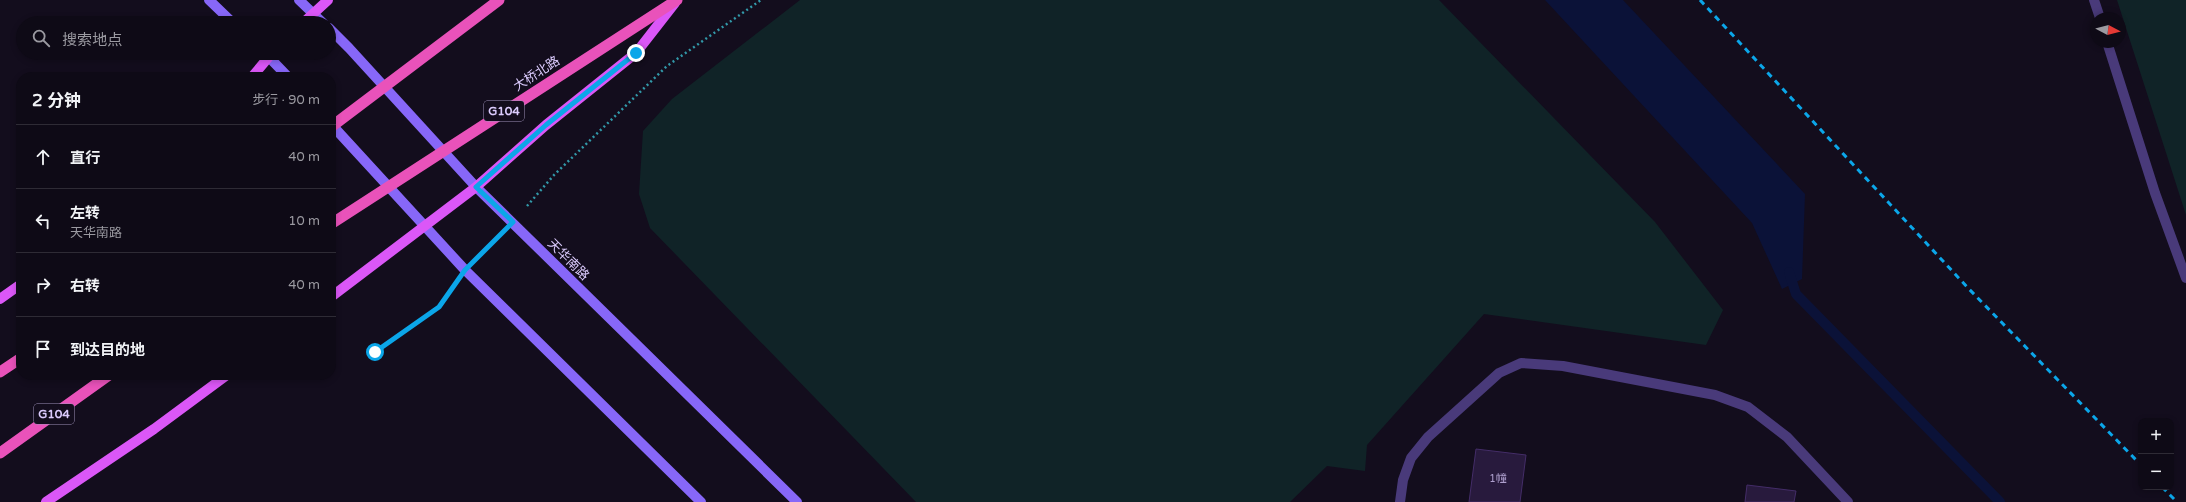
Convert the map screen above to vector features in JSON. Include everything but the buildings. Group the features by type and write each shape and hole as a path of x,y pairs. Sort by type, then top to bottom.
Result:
{"highway":[{"path":"336,122 499,0"},
{"name":"大桥北路","path":"336,221 677,0"},
{"path":"0,372 16,361"},
{"name":"G104","path":"0,453 101,380"}],"main road":[{"path":"209,0 226,16"},
{"path":"299,0 316,16"},
{"path":"310,16 328,0"},
{"path":"336,293 476,187 546,125 636,53 677,0"},
{"name":"天华南路","path":"336,35 476,187 797,502"},
{"path":"256,72 265,60"},
{"path":"274,60 284,72"},
{"path":"336,131 465,270 701,502"},
{"path":"0,299 16,288"},
{"path":"46,502 154,429 220,380"}],"lane":[{"path":"2094,0 2098,12"},
{"path":"2109,48 2155,193 2186,278"},
{"path":"1400,502 1403,480 1411,458 1428,437 1499,373 1521,363 1563,366 1715,395 1748,407 1787,437 1848,502"}],"path":[{"path":"375,352 439,307 465,270 513,222 554,176 667,66 761,0"}],"green space":[{"path":"800,0 1439,0 1655,222 1723,310 1706,345 1484,314 1367,445 1365,471 1327,466 1290,502 916,502 650,228 639,194 643,131 672,99"},
{"path":"2117,0 2186,0 2186,215 2126,28 2126,12 2121,12"}],"shaded area":[{"path":"1545,0 1623,0 1805,194 1802,279 1782,289 1752,223"}],"waterway":[{"path":"1789,272 1796,294 2000,502"}],"railway":[{"path":"1700,0 1969,289 2138,462"},
{"path":"2165,490 2177,502"}],"route":[{"path":"375,352 439,307 465,270 513,222 476,187 546,125 636,53"}]}
